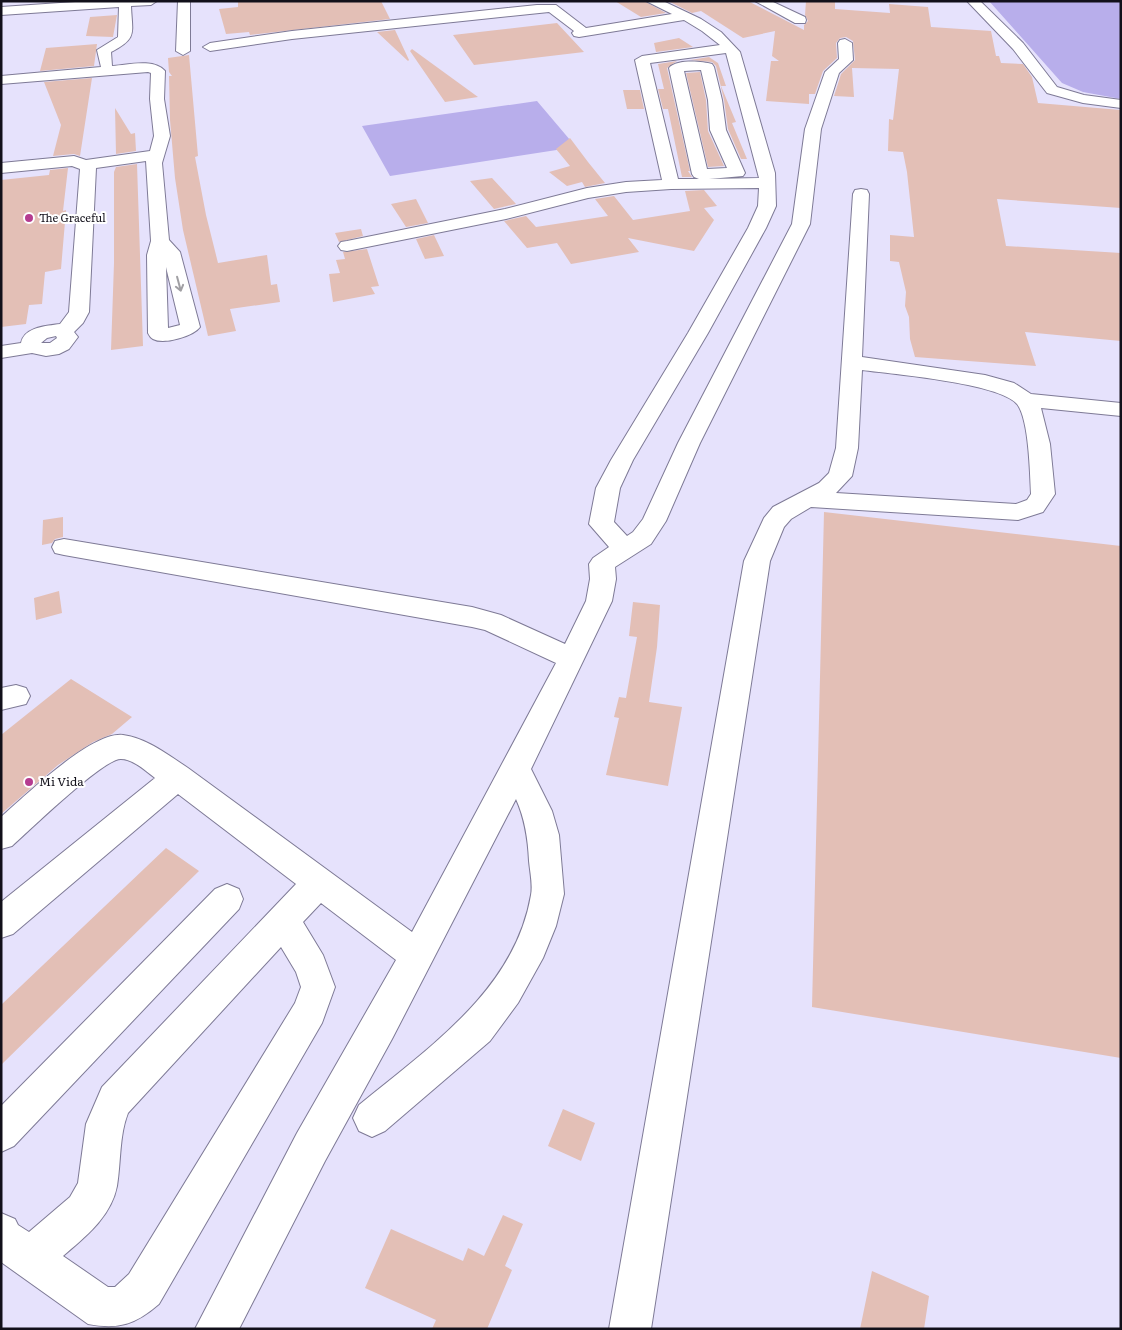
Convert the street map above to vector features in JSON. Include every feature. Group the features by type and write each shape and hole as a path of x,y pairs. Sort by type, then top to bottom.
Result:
{"street":[{"path":"3,1 16,1"},
{"path":"1,11 151,1"},
{"path":"183,50 184,1"},
{"path":"625,548 601,524 608,488 651,409 758,228 767,206 761,183 767,173 732,52 712,32 685,16 652,1"},
{"path":"761,1 800,20"},
{"path":"973,1 1018,46 1052,90 1083,99 1121,104"},
{"path":"106,64 104,50 122,41 125,37 125,3"},
{"path":"210,47 292,35 552,8 582,31 580,33 685,16"},
{"path":"415,22 426,10"},
{"path":"216,1329 311,1147 516,768 572,659 599,601 602,564 642,538 654,521 689,444 801,224 813,129 832,72 846,60 845,43"},
{"path":"671,184 642,60 729,48"},
{"path":"737,173 718,130 715,100 707,67 700,65 676,68 700,174 737,173 761,183"},
{"path":"1,80 137,68 150,68 158,71 157,99 162,136 154,163 160,240"},
{"path":"684,100 715,100"},
{"path":"689,131 718,130"},
{"path":"1,168 74,161 86,165 156,155"},
{"path":"1,352 33,347 42,350 60,346 68,336 63,332 80,312 88,166 86,165"},
{"path":"347,246 506,214 587,193 626,187 671,184 761,183"},
{"path":"630,1329 757,561 773,524 782,513 827,488 840,476 847,448 862,194"},
{"path":"852,362 986,382 1004,386 1026,400 1121,410"},
{"path":"805,500 1018,512 1035,506 1043,494 1035,422 1026,400"},
{"path":"64,547 472,617 492,622 572,659"},
{"path":"1,836 93,758 116,747 132,749 177,777 416,955"},
{"path":"372,1118 477,1029 506,991 526,958 539,926 548,894 543,835 537,811 516,768"},
{"path":"1,923 177,777"},
{"path":"30,1258 84,1211 97,1188 105,1124 115,1100 319,882"},
{"path":"1,1133 227,899"},
{"path":"1,1233 4,1239 30,1258 94,1317 103,1309 124,1307 144,1290 310,1011 318,987 310,966 283,920"}],"shaded area":[{"path":"989,1 1121,1 1121,99 1083,92 1062,83"},
{"path":"537,101 576,147 390,176 362,126"}],"building":[{"path":"381,1 390,19 250,35 249,32 226,34 219,9 238,7 238,2"},
{"path":"615,1 644,1 666,13 641,17"},
{"path":"668,1 748,1 804,30 804,25 808,21 805,15 806,1 835,1 835,9 890,13 889,4 928,7 931,27 991,31 996,56 999,56 1001,63 1023,64 1032,77 1038,103 1121,110 1121,208 997,199 1006,246 1121,253 1121,341 1025,332 1036,366 915,357 910,339 909,317 905,306 906,292 899,262 890,261 890,235 914,237 903,152 888,151 889,119 893,120 899,69 852,68 854,97 834,96 841,74 855,60 853,41 846,37 840,38 836,43 837,58 823,71 815,94 809,94 809,104 766,101 771,61 779,61 772,56 775,31 743,38 701,11 692,13"},
{"path":"117,15 113,37 86,36 90,17"},
{"path":"557,23 584,52 474,65 453,35"},
{"path":"395,30 409,60 408,61 377,32"},
{"path":"679,38 693,47 656,52 654,43"},
{"path":"97,44 94,66 40,71 46,48"},
{"path":"412,49 478,97 445,102 410,51"},
{"path":"189,55 198,156 195,157 206,215 218,263 267,255 271,285 277,284 280,302 230,309 236,331 208,336 183,230 175,178 170,120 169,76 172,76 169,72 168,58"},
{"path":"709,57 718,63 726,86 721,86 736,122 732,123 747,159 741,159 728,129 716,66 712,62 690,60"},
{"path":"677,61 667,68 690,171 688,171 692,177 682,177 668,109 663,109 658,89 664,89 658,64"},
{"path":"700,72 706,100 708,131 724,166 708,167 686,73"},
{"path":"92,78 80,156 74,154 53,156 61,125 44,82"},
{"path":"623,90 640,90 644,109 627,109"},
{"path":"115,108 131,134 135,133 136,151 116,154"},
{"path":"570,138 605,183 585,187 582,182 567,186 549,172 570,166 556,149"},
{"path":"137,164 143,346 111,350 114,263 114,172 116,167"},
{"path":"68,168 63,211 66,210 61,269 45,272 42,304 29,305 26,324 1,327 1,180 49,175 50,170"},
{"path":"492,178 516,204 494,209 470,181"},
{"path":"704,190 717,206 704,208 714,220 694,251 628,238 639,252 571,264 557,243 527,248 504,221 526,216 536,227 608,216 595,199 614,196 633,220 690,211 685,191"},
{"path":"416,199 428,223 406,227 391,204"},
{"path":"361,229 363,236 339,242 335,233"},
{"path":"434,235 444,256 425,259 416,239"},
{"path":"367,249 379,286 371,287 375,294 333,302 329,274 340,273 336,260 345,259 343,252"},
{"path":"824,512 1121,546 1121,1058 812,1007"},
{"path":"63,517 63,537 55,539 52,543 42,545 43,520"},
{"path":"59,591 62,613 36,620 34,598"},
{"path":"633,602 660,605 657,647 649,702 682,707 668,786 606,775 619,718 614,717 619,697 626,698 637,637 629,636"},
{"name":"Mi Vida","path":"71,679 132,717 112,734 93,742 58,765 1,814 1,735"},
{"path":"166,848 199,871 1,1065 1,1005"},
{"path":"563,1109 595,1123 581,1161 548,1146"},
{"path":"503,1215 523,1224 505,1266 512,1270 487,1329 432,1329 436,1320 365,1288 391,1229 463,1261 468,1248 484,1256"},
{"path":"872,1271 929,1296 924,1329 860,1329"}],"place":[{"name":"The Graceful","path":"29,218"},
{"name":"Mi Vida","path":"29,782"}]}
